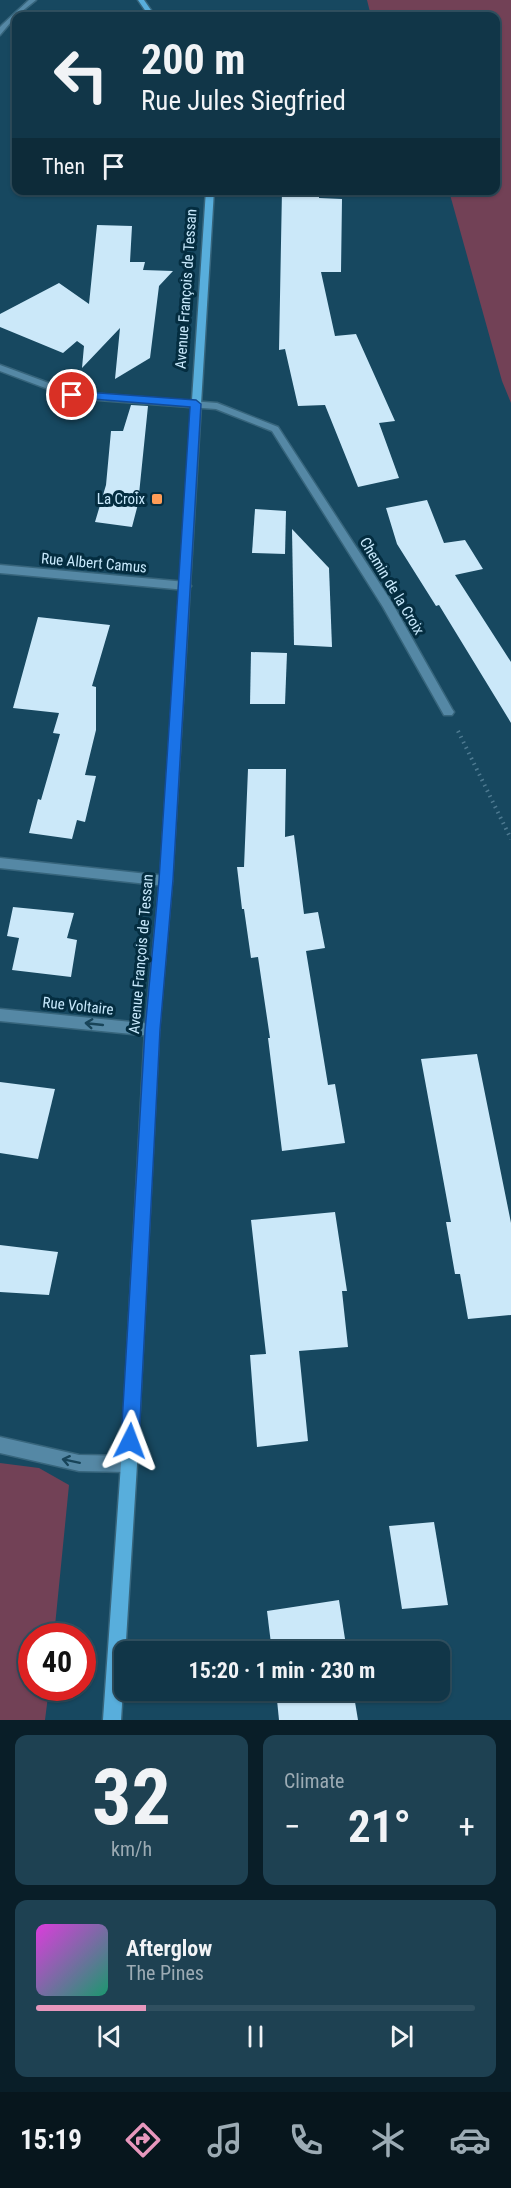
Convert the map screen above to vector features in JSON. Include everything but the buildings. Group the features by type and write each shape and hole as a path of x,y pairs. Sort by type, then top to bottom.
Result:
{"street":[{"path":"20,12 33,0"},
{"path":"0,33 12,19"},
{"name":"Avenue François de Tessan","path":"112,1720 129,1464 152,1030 166,880 210,195"},
{"name":"Chemin de la Croix","path":"0,368 72,395 217,406 275,429 387,604 448,712"},
{"name":"Rue Albert Camus","path":"0,569 186,586"},
{"path":"0,863 166,880"},
{"name":"Rue Voltaire","path":"0,1014 152,1030"},
{"path":"0,1445 79,1463 129,1464"}],"path":[{"path":"448,712 511,839"}],"shaded area":[{"path":"367,0 511,0 511,403 502,381 450,195 500,195 500,12 370,12"},
{"path":"0,1463 39,1468 69,1485 55,1623 18,1623 18,1701 47,1701 45,1720 0,1720"}],"place":[{"name":"La Croix","path":"157,499"}],"route":[{"path":"72,395 196,404 166,880 152,1030 130,1441"}]}
